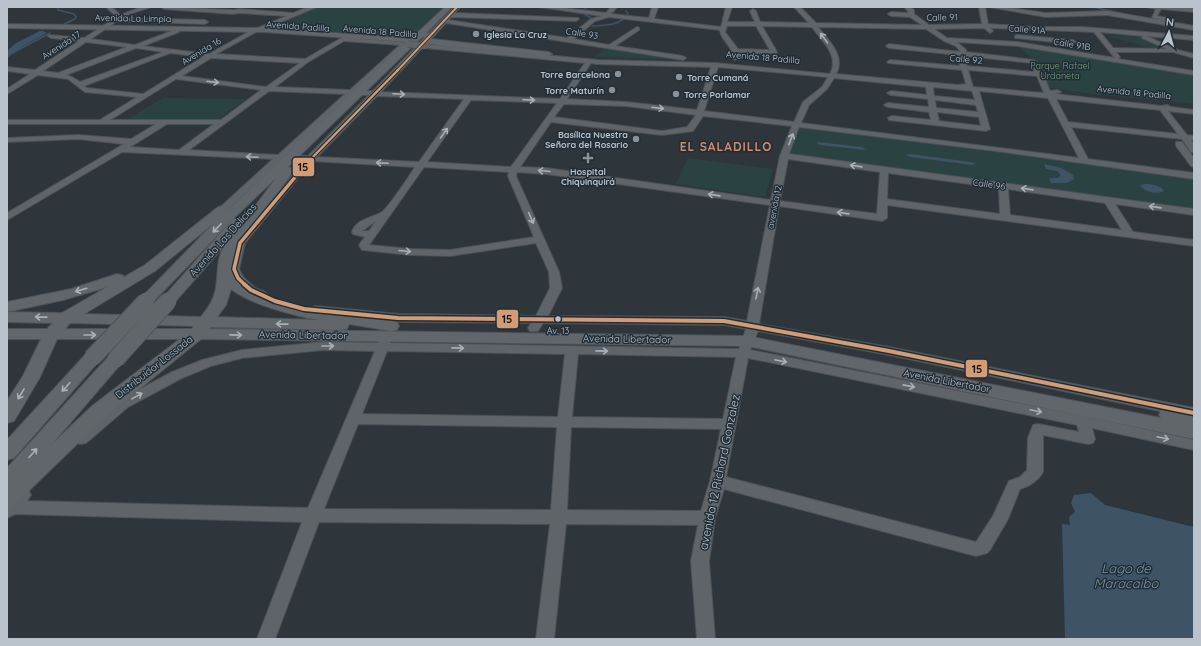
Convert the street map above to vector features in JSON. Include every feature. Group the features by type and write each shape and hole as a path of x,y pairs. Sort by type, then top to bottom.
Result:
{"main road":[{"name":"Avenida Las Delicias","path":"7,453 92,358 223,222 290,163 450,10"},
{"name":"Avenida La Limpia","path":"7,27 256,31"},
{"name":"Avenida Padilla","path":"256,31 417,42"},
{"name":"Avenida Padilla","path":"256,31 343,39 417,42"},
{"path":"417,42 548,54"},
{"path":"417,42 531,56"},
{"name":"Avenida Las Delicias","path":"7,482 290,163"},
{"path":"7,416 31,377 51,335 70,318 150,268 219,213 290,163"},
{"name":"Distribuidor Lossada","path":"8,506 99,411 202,328 218,305 223,293 227,252 290,163"},
{"path":"7,307 60,296 102,284 134,271 180,245"},
{"path":"226,270 237,287 266,301 387,336"},
{"name":"Avenida Libertador","path":"7,317 70,318 202,328 387,336 749,338 1081,415 1194,432"},
{"name":"Avenida Libertador","path":"387,336 537,323 749,338 1194,420"},
{"name":"Avenida Libertador","path":"7,334 51,335 202,328"}],"street":[{"path":"109,7 118,18 206,22"},
{"path":"124,10 137,7"},
{"name":"Avenida 17","path":"7,92 35,72 103,29 118,18 124,10 148,7"},
{"path":"164,7 233,12"},
{"name":"Avenida 16","path":"102,121 210,56 256,31 314,7"},
{"path":"540,17 542,7 607,16 724,27"},
{"path":"450,10 593,20 607,16 614,7"},
{"path":"651,20 655,7"},
{"path":"729,7 724,27 724,34 736,51 734,64"},
{"path":"797,7 814,25 836,55 837,67 833,74"},
{"path":"907,7 911,10 911,15"},
{"path":"982,7 985,26 990,31 1018,44 1022,50"},
{"path":"992,7 1038,14 1056,15 1107,13 1132,22 1185,37 1194,38"},
{"path":"1149,7 1194,10"},
{"path":"1160,7 1154,17 1194,23"},
{"name":"Calle 93","path":"450,10 569,40 715,64"},
{"path":"219,17 240,11 294,16"},
{"path":"736,51 773,53 753,11"},
{"path":"891,14 911,15 946,40 958,45 962,53 964,68 979,102 986,129 937,125 892,118"},
{"path":"1038,14 1070,28 1075,34 1071,37 1074,42 1071,53"},
{"path":"1056,15 1082,29"},
{"path":"59,75 212,19"},
{"path":"569,40 593,20"},
{"path":"1132,22 1194,28"},
{"path":"1132,22 1176,51"},
{"name":"Calle 91","path":"724,27 758,24 814,25 888,45 927,27 985,26 1035,29 1070,28 1097,32 1132,22"},
{"path":"1182,26 1181,32 1194,45"},
{"path":"609,47 636,29"},
{"path":"1097,32 1113,50 1120,61"},
{"name":"Avenida 18 Padilla","path":"330,35 484,50 605,59 715,64 973,87"},
{"path":"51,36 210,56 306,61"},
{"name":"Calle 91A","path":"1011,36 1074,42"},
{"path":"180,152 306,61 343,39"},
{"name":"Avenida 18 Padilla","path":"343,39 362,39"},
{"name":"Calle 91B","path":"946,40 1018,44 1194,73"},
{"path":"914,43 958,45"},
{"path":"889,70 888,45 1032,61"},
{"name":"Calle 92","path":"888,45 964,68 1040,74"},
{"name":"Avenida 18 Padilla","path":"484,50 574,60 588,64 734,64 929,85 1048,92 1194,110"},
{"path":"1113,50 1176,51 1194,56"},
{"path":"79,86 169,51"},
{"path":"962,53 1027,56 1040,74 1084,160"},
{"path":"537,323 544,313 556,288 554,272 512,176 514,169 588,64 670,61"},
{"path":"548,119 674,133 690,129 700,113 715,64"},
{"path":"7,69 59,75 70,78 86,90 143,96"},
{"name":"avenida 12","path":"749,338 784,156 806,104 825,88 833,74"},
{"path":"175,77 268,89 626,104 1084,160 1194,176"},
{"path":"929,85 940,142"},
{"name":"Avenida Las Delicias","path":"364,92 290,163 240,243 234,269 238,278 251,290 275,301 304,309 398,318 508,320 537,323"},
{"path":"1048,92 1076,92 1194,104"},
{"path":"891,93 979,102"},
{"path":"469,98 365,244 366,248 411,252 450,253 540,239"},
{"path":"888,105 982,115"},
{"path":"1149,105 1194,164"},
{"name":"Avenida 18 Padilla","path":"1149,105 1162,108 1169,107 1194,110"},
{"path":"1162,108 1194,150"},
{"path":"8,216 167,121"},
{"path":"7,122 222,122"},
{"path":"1066,124 1194,138"},
{"path":"7,140 78,136 133,142"},
{"path":"121,149 180,152 290,163 421,165 546,171 882,218 884,170"},
{"name":"Calle 96","path":"784,156 1194,212"},
{"path":"1003,185 1005,217"},
{"path":"1108,200 1129,234"},
{"path":"882,201 1194,243"},
{"path":"374,231 368,224 362,225 386,214"},
{"path":"8,506 54,466 74,445 123,404 177,375 242,354 280,349 323,346 387,336 572,350 749,338 1194,413"},
{"path":"266,639 313,515 387,336"},
{"name":"avenida 12 Richard Gonzalez","path":"706,639 700,561 707,518 718,481 729,424 749,338"},
{"path":"546,639 559,517 564,422 572,350"},
{"path":"1081,415 1194,444"},
{"path":"718,481 976,549 981,548 984,545 1000,519 1014,486 1025,481 1034,472 1035,438 1038,429 1088,440 1081,415"},
{"path":"353,419 729,424"},
{"path":"8,506 313,515 707,518"}],"green space":[{"path":"317,7 444,7 412,40 268,28"},
{"path":"1104,35 1141,37 1173,51 1152,50 1141,45"},
{"name":"Parque Rafael Urdaneta","path":"1016,44 1194,73 1194,104 1076,92 1046,87 1035,62"},
{"path":"605,48 693,60 594,57"},
{"path":"163,98 246,99 220,118 213,120 128,119"},
{"path":"800,126 1194,176 1194,212 790,154"},
{"path":"688,158 773,169 765,197 676,184"}],"water":[{"path":"817,143 862,147 866,150 820,145"},
{"path":"910,154 971,162 976,164 972,165 910,157 906,155"},
{"path":"1044,164 1061,168 1073,175 1074,179 1067,183 1051,183 1049,178 1058,178 1061,175 1057,171 1046,169"},
{"path":"1144,184 1158,186 1164,191 1154,193 1145,190 1140,186"},
{"name":"Lago de Maracaibo","path":"1091,493 1105,505 1194,527 1194,639 1065,639 1062,524 1070,525 1069,517 1075,512 1071,503 1074,495"}],"waterway":[{"path":"57,7 58,10 74,14 76,17 75,19 64,24"},
{"path":"582,12 587,7"},
{"path":"1093,7 1133,16"},
{"path":"592,26 617,23 625,18 628,14 626,11"},
{"path":"583,13 591,18"},
{"path":"7,55 19,45 43,33"},
{"path":"7,56 50,33"}],"transit line":[{"name":"15","path":"457,7 411,57 310,159 240,243 234,269 238,278 251,290 275,301 304,309 398,318 724,321 889,351 1194,413"}],"place":[{"name":"Iglesia La Cruz","path":"476,34"},
{"name":"Torre Barcelona","path":"618,74"},
{"name":"Torre Cumaná","path":"679,77"},
{"name":"Torre Maturín","path":"612,90"},
{"name":"Torre Porlamar","path":"676,94"},
{"name":"Basílica Nuestra Señora del Rosario","path":"636,139"},
{"name":"Hospital Chiquinquirá","path":"588,158"},
{"name":"Av. 13","path":"558,319"}],"district":[{"name":"EL SALADILLO","path":"726,146"}]}
